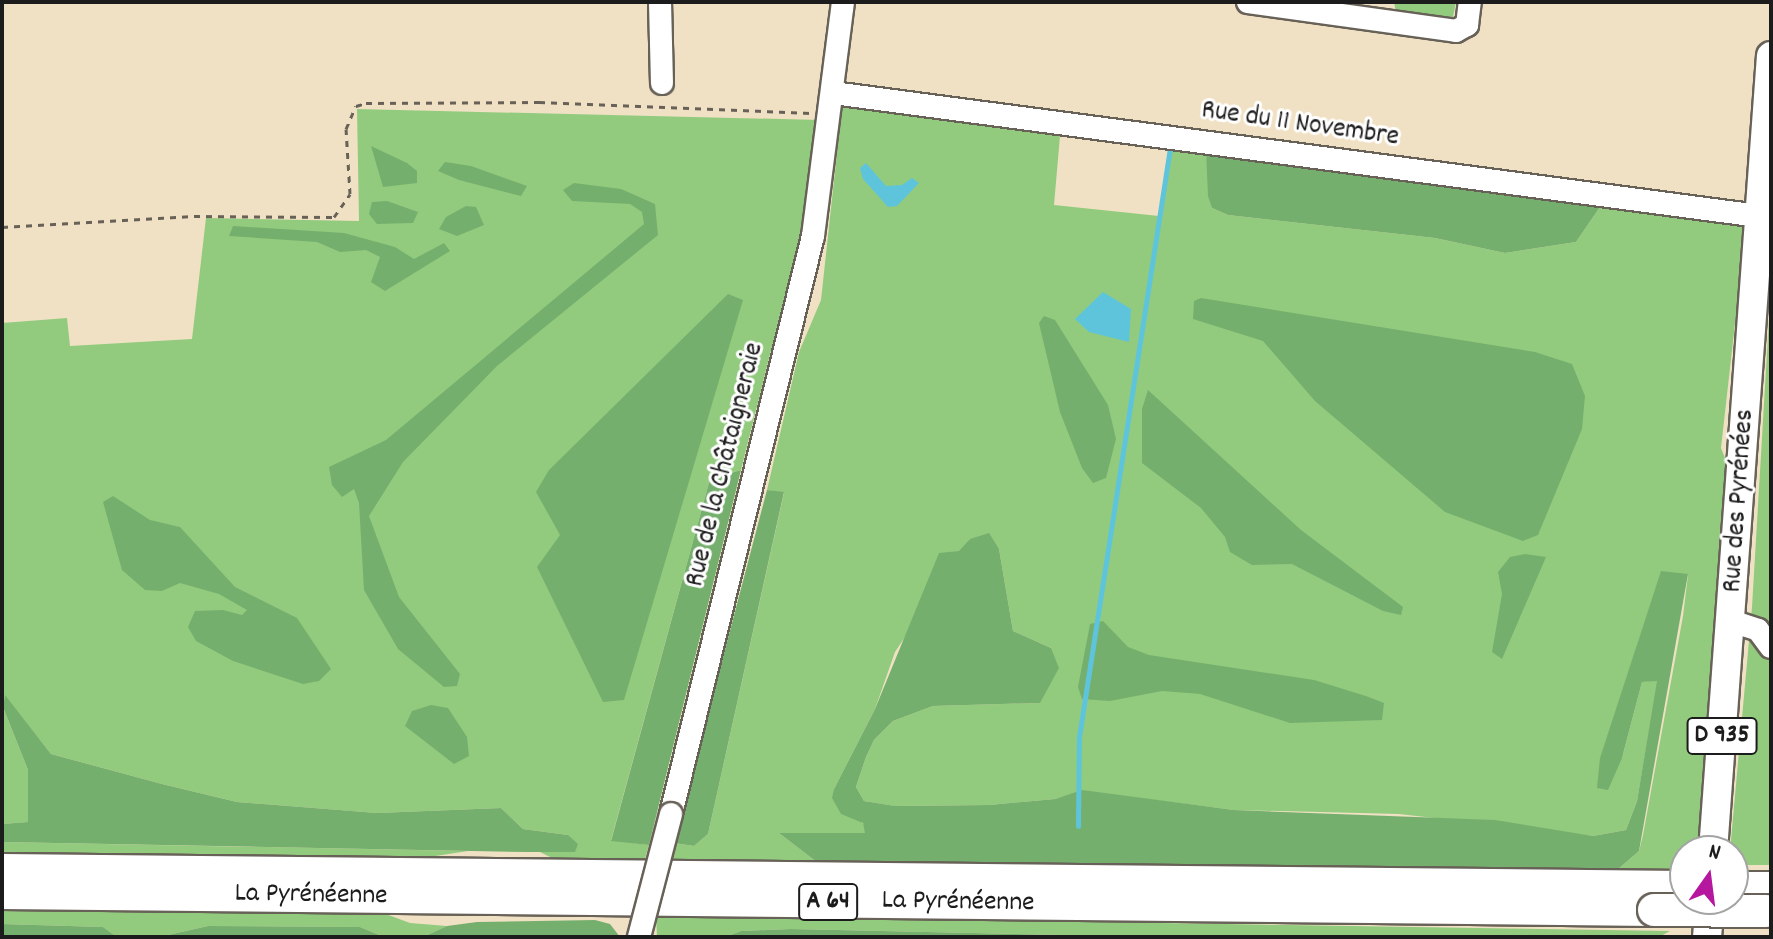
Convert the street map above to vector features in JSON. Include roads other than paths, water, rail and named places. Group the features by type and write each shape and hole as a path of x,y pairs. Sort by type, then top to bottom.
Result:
{"highway":[{"name":"La Pyrénéenne","path":"2,870 1769,900"},
{"name":"La Pyrénéenne","path":"2,893 1654,898 1669,893"},
{"name":"La Pyrénéenne","path":"1749,893 1769,900"}],"main road":[{"name":"Rue des Pyrénées","path":"1714,835 1771,56"},
{"path":"1707,937 1709,915"}],"street":[{"path":"660,2 662,83"},
{"name":"Rue de la Châtaigneraie","path":"639,937 813,236 843,2"},
{"path":"1248,2 1379,10 1456,31 1467,25 1470,2"},
{"name":"Rue du 11 Novembre","path":"832,103 1759,216"},
{"path":"1731,621 1758,630 1771,647"}],"water":[{"path":"866,163 886,186 902,185 912,178 919,183 897,206 888,207 863,179 860,168"},
{"path":"1103,292 1131,309 1129,342 1089,332 1075,319"}],"waterway":[{"path":"1078,826 1079,737 1170,148"}]}
